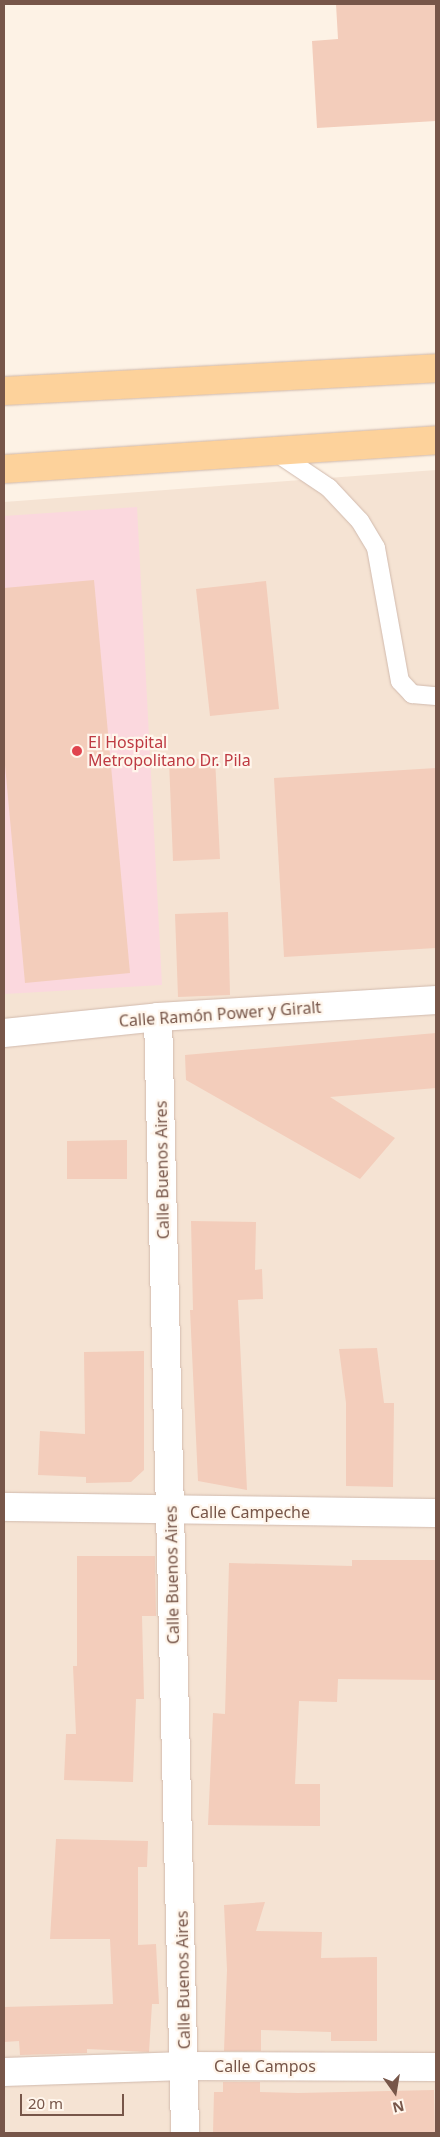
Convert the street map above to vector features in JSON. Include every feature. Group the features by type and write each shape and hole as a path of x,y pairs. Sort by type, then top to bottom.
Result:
{"main road":[{"path":"404,370 436,357"},
{"path":"4,391 436,368"},
{"path":"4,469 436,440"}],"street":[{"name":"Calle Ramón Power y Giralt","path":"4,1033 158,1017 436,1000"},
{"name":"Calle Buenos Aires","path":"158,1017 185,2066 185,2133"},
{"name":"Calle Campeche","path":"4,1507 170,1511 436,1513"},
{"name":"Calle Campos","path":"4,2072 185,2066 436,2066"}],"lane":[{"path":"273,451 329,488 360,521 376,548 400,681 412,694 436,696"}],"shaded area":[{"path":"436,470 436,2133 4,2133 4,502"},
{"name":"El Hospital Metropolitano Dr. Pila","path":"137,507 162,985 4,994 4,516"}],"building":[{"path":"336,4 436,4 436,121 317,128 312,41 338,39"},
{"path":"94,580 130,973 25,983 4,754 4,588"},
{"path":"266,581 279,709 210,716 196,589"},
{"path":"215,758 220,859 173,861 169,760"},
{"path":"436,768 436,948 284,957 274,778"},
{"path":"228,912 230,995 178,997 175,914"},
{"path":"436,1033 436,1088 330,1097 395,1138 360,1179 186,1080 185,1055"},
{"path":"127,1140 127,1179 67,1179 67,1141"},
{"path":"191,1221 256,1222 255,1270 262,1269 263,1299 238,1300 247,1490 198,1481 190,1310 193,1310"},
{"path":"377,1348 384,1403 394,1403 393,1487 346,1486 346,1403 339,1349"},
{"path":"144,1351 144,1470 131,1482 86,1483 86,1477 38,1475 40,1431 85,1434 84,1352"},
{"path":"77,1556 155,1556 156,1616 142,1616 144,1699 136,1699 133,1782 64,1780 66,1734 76,1734 73,1666 77,1666"},
{"path":"352,1560 436,1560 436,1680 338,1679 337,1702 299,1701 295,1784 320,1784 320,1826 208,1825 213,1713 225,1714 229,1563 352,1566"},
{"path":"56,1839 148,1841 147,1867 138,1867 138,1945 156,1944 159,2004 152,2004 149,2052 87,2049 87,2053 20,2055 19,2041 4,2042 4,2007 113,2004 110,1939 50,1939"},
{"path":"265,1902 256,1931 322,1932 321,1958 377,1957 377,2041 331,2041 331,2032 261,2030 261,2051 224,2051 227,1970 224,1905"},
{"path":"223,2082 260,2082 260,2092 434,2090 435,2133 213,2133 214,2092 223,2092"}],"place":[{"name":"El Hospital Metropolitano Dr. Pila","path":"77,751"}]}
